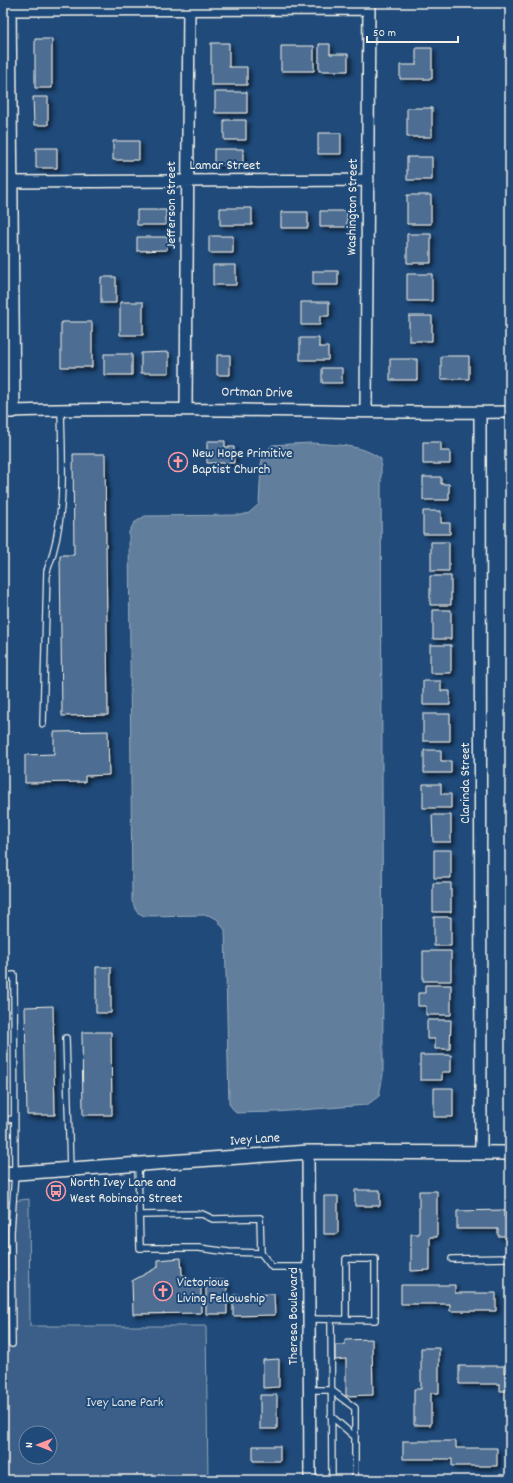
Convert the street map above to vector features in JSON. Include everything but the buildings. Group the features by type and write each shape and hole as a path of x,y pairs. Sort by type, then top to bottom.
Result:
{"street":[{"name":"Jefferson Street","path":"186,408 189,6"},
{"path":"6,411 10,182 9,7 369,6"},
{"name":"Washington Street","path":"366,411 369,6"},
{"name":"Lamar Street","path":"10,182 368,180"},
{"name":"Ortman Drive","path":"6,411 186,408 510,412"},
{"name":"Clarinda Street","path":"480,412 481,1154"},
{"name":"Ivey Lane","path":"9,1174 308,1152 510,1153"},
{"name":"Theresa Boulevard","path":"308,1152 310,1480"}],"lane":[{"path":"43,724 47,571 56,550 61,516 63,470 61,409"},
{"path":"3,427 6,411"},
{"path":"3,976 14,975 14,1119 9,1174 12,1344"},
{"path":"66,1038 70,1169"},
{"path":"3,1120 14,1119"},
{"path":"138,1164 140,1248 199,1248 261,1254"},
{"path":"139,1215 202,1214 213,1219 260,1218 261,1254 272,1266 309,1267"},
{"path":"452,1259 510,1258"},
{"path":"309,1319 331,1320 346,1320 375,1320 375,1259 346,1259 346,1320"},
{"path":"331,1320 332,1480"},
{"path":"309,1390 331,1390 355,1408 355,1480"},
{"path":"331,1416 355,1437"}],"green space":[{"name":"Ivey Lane Park","path":"29,1199 30,1326 206,1326 208,1480 3,1480 3,1202"}],"shaded area":[{"path":"311,443 357,448 365,450 381,459 383,1075 379,1096 367,1105 275,1112 236,1113 229,1104 225,930 217,919 208,915 144,916 137,912 132,901 129,532 134,523 145,516 241,515 249,513 259,504 261,464 263,456 272,445"}],"place":[{"name":"New Hope Primitive Baptist Church","path":"178,462"},
{"name":"North Ivey Lane and West Robinson Street","path":"56,1191"},
{"name":"Victorious Living Fellowship","path":"163,1291"}]}
